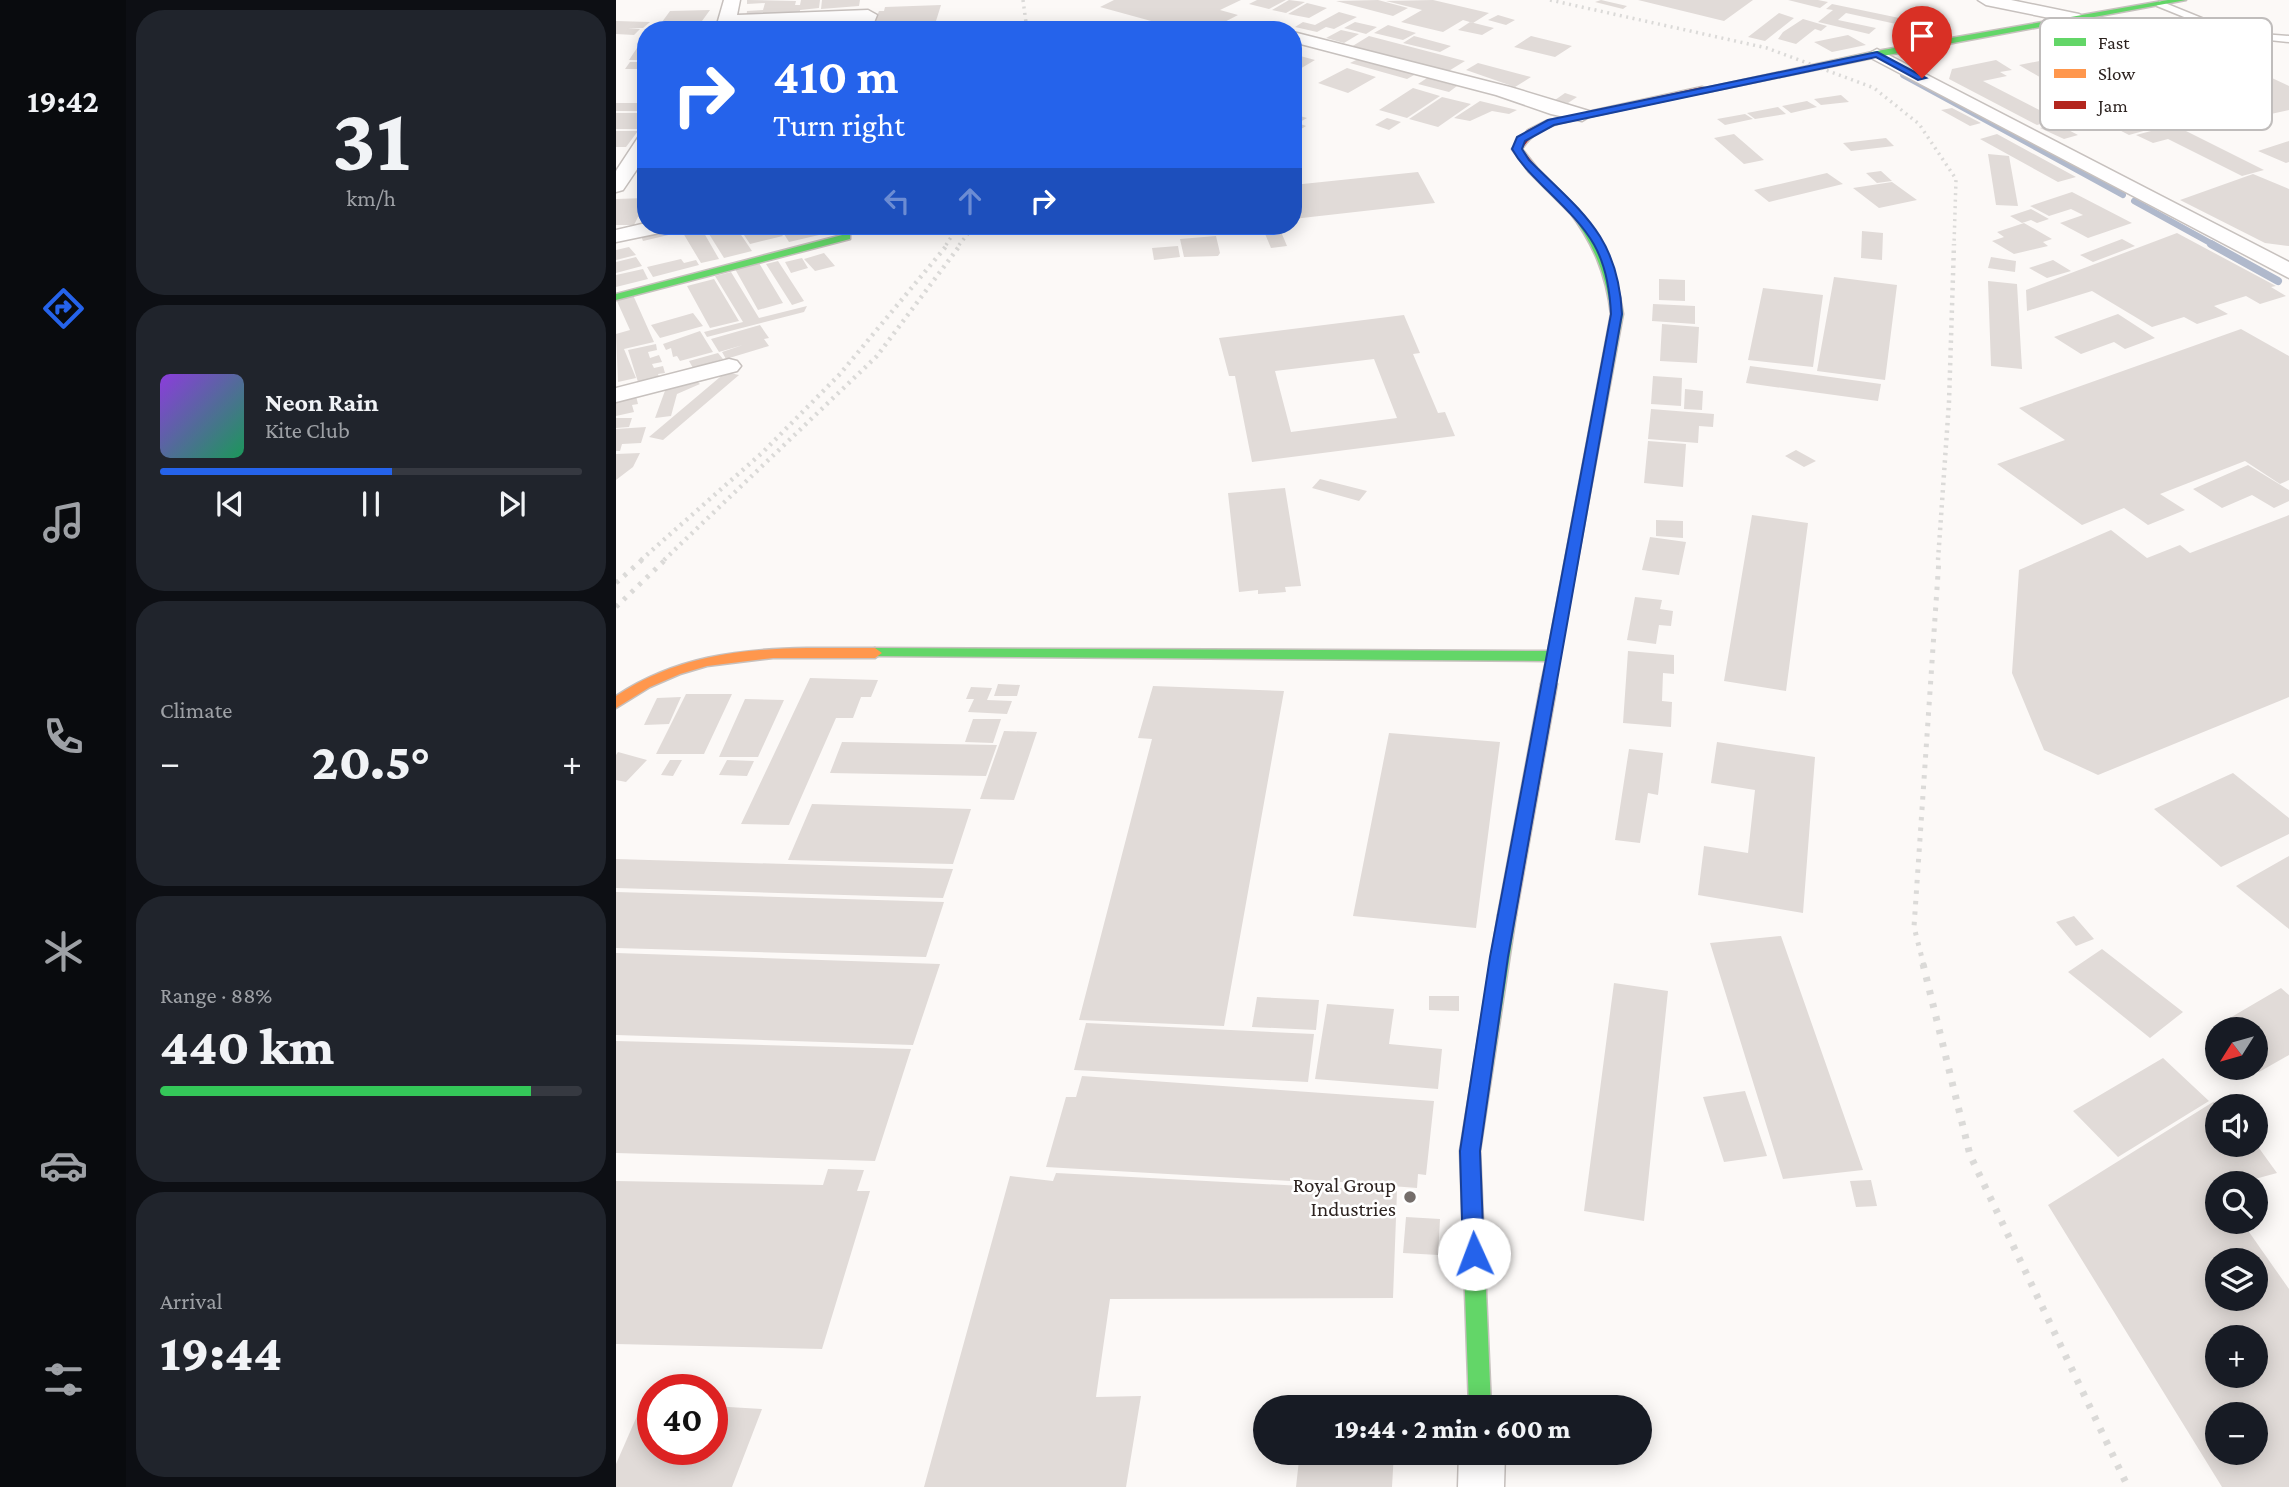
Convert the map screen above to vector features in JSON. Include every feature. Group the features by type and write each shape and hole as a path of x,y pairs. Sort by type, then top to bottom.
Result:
{"street":[{"path":"726,21 732,0"},
{"path":"1986,0 2074,18"},
{"path":"2084,18 2182,0"},
{"path":"782,21 868,15 866,21"},
{"path":"1480,1395 1470,1151 1499,957 1617,314 1615,283 1605,251 1584,220 1525,162 1517,149 1521,139 1533,130 1582,115 1877,54 2040,26"},
{"path":"1302,39 1503,91 1558,110 1582,115"},
{"path":"1877,54 2283,264"},
{"path":"616,186 637,154"},
{"path":"616,236 637,231"},
{"path":"616,297 846,237"},
{"path":"616,395 729,366"},
{"path":"616,703 642,682 679,666 754,653 1116,657 1554,656"},
{"path":"1481,1487 1482,1465"}],"lane":[{"path":"2160,4 2195,18"}],"building":[{"path":"747,0 796,1 795,5 800,5 801,0 820,0 819,8 800,10 800,16 746,20 747,11 763,10 765,3 747,4"},
{"path":"822,0 860,0 859,6 821,9"},
{"path":"1114,0 1241,0 1220,10 1238,15 1226,21 1151,21 1100,7"},
{"path":"1257,0 1286,0 1269,9 1249,4"},
{"path":"1289,0 1305,2 1286,13 1272,10"},
{"path":"1378,0 1408,8 1393,16 1336,1"},
{"path":"1433,0 1489,13 1473,23 1463,20 1443,32 1401,22 1422,10 1386,1"},
{"path":"1601,0 1627,6 1623,9 1595,2"},
{"path":"1638,0 1753,0 1724,21"},
{"path":"1788,0 1818,0 1828,2 1820,8"},
{"path":"1307,3 1327,8 1309,18 1288,14"},
{"path":"1832,4 1933,25 1928,31 1846,13 1838,20 1876,28 1869,34 1818,22 1833,10 1826,9"},
{"path":"941,5 936,21 875,21 879,11 884,11 885,7"},
{"path":"710,10 702,21 663,21 670,11"},
{"path":"1339,12 1357,17 1334,29 1326,27 1317,32 1302,29 1303,22 1315,25"},
{"path":"1779,13 1794,18 1765,41 1748,37"},
{"path":"1498,15 1515,20 1506,25 1488,20"},
{"path":"841,19 840,21 796,21"},
{"path":"1803,19 1827,26 1821,31 1815,29 1796,44 1778,39 1783,32"},
{"path":"616,21 637,22 637,28 628,28 637,29 634,35 616,34"},
{"path":"1355,22 1377,27 1366,34 1344,28"},
{"path":"1470,22 1494,28 1482,35 1458,30"},
{"path":"1388,25 1416,33 1403,40 1374,33"},
{"path":"1341,30 1359,34 1344,43 1326,38"},
{"path":"1848,35 1866,45 1832,52 1814,42"},
{"path":"1369,36 1465,61 1447,72 1351,47"},
{"path":"1414,36 1451,46 1440,52 1403,43"},
{"path":"1531,36 1572,46 1555,57 1514,47"},
{"path":"637,48 637,60 629,60"},
{"path":"1302,56 1315,60 1302,68"},
{"path":"1360,58 1416,74 1407,79 1350,63"},
{"path":"1996,60 2012,70 2000,72 2007,76 1983,81 2040,110 2040,124 2037,125 1949,79 1952,69"},
{"path":"2040,61 2040,77 2019,65"},
{"path":"630,62 637,62 637,69 625,69"},
{"path":"1478,63 1531,77 1515,87 1466,70"},
{"path":"1347,68 1376,77 1348,93 1318,83"},
{"path":"1427,78 1457,86 1449,92 1418,84"},
{"path":"2272,78 2289,86 2289,110 2272,114"},
{"path":"1413,88 1440,96 1407,118 1379,110"},
{"path":"1565,93 1577,97 1568,103 1555,100"},
{"path":"1841,95 1849,102 1821,105 1814,99"},
{"path":"1442,97 1471,104 1438,127 1409,119"},
{"path":"1480,101 1517,110 1509,114 1492,111 1470,121 1454,118"},
{"path":"1807,101 1817,107 1791,113 1782,106"},
{"path":"616,103 637,103 637,111 616,111"},
{"path":"1778,107 1786,114 1755,119 1747,113"},
{"path":"1952,108 1981,123 1970,126 1941,110"},
{"path":"616,113 637,113 637,129 616,129"},
{"path":"1745,114 1753,119 1725,125 1717,119"},
{"path":"1387,118 1401,122 1389,130 1375,125"},
{"path":"2044,130 2068,130 2078,135 2064,139"},
{"path":"2119,130 2147,130 2129,135"},
{"path":"2149,130 2184,130 2264,170 2242,176 2168,139 2153,143 2136,135 2151,131"},
{"path":"616,131 637,131 626,147 616,147"},
{"path":"1734,134 1764,160 1744,164 1714,138"},
{"path":"1997,134 2076,177 2058,182 1980,139"},
{"path":"1886,138 1894,146 1851,151 1843,143"},
{"path":"2289,141 2289,162 2286,163 2258,151"},
{"path":"1988,154 2009,156 2018,206 1996,205"},
{"path":"1881,171 1892,181 1877,183 1866,173"},
{"path":"1418,172 1435,203 1302,218 1302,184"},
{"path":"1827,173 1843,184 1769,202 1754,190"},
{"path":"2253,174 2289,189 2289,246 2265,243 2180,200"},
{"path":"1892,182 1917,200 1879,208 1853,188"},
{"path":"2072,192 2132,223 2088,238 2060,223 2083,215 2071,209 2049,216 2030,206"},
{"path":"637,198 637,219 634,225 616,225 616,199"},
{"path":"2031,209 2049,219 2037,223 2031,220 2022,223 2010,216"},
{"path":"2024,223 2052,239 2043,242 2048,246 2014,254 1992,241 2004,237 1997,232"},
{"path":"1862,231 1883,233 1882,260 1861,258"},
{"path":"2177,233 2276,286 2271,287 2286,296 2260,304 2246,296 2214,306 2228,314 2197,324 2184,317 2152,327 2092,291 2027,311 2026,290"},
{"path":"646,235 668,235 643,241 641,236"},
{"path":"684,235 705,235 719,259 701,263"},
{"path":"710,235 741,235 752,251 724,258"},
{"path":"744,235 783,236 750,244"},
{"path":"785,235 819,235 789,242"},
{"path":"1266,235 1282,235 1287,246 1271,248"},
{"path":"1216,236 1220,253 1218,256 1184,257 1180,239"},
{"path":"2122,239 2135,246 2093,262 2080,255"},
{"path":"1178,246 1180,257 1154,260 1152,248"},
{"path":"629,247 636,255 616,260 616,250"},
{"path":"824,253 835,266 815,271 804,259"},
{"path":"636,257 642,266 616,273 616,262"},
{"path":"1991,257 2016,261 2015,272 1988,268"},
{"path":"802,258 808,268 791,273 785,262"},
{"path":"681,259 684,263 696,260 699,265 653,277 647,267"},
{"path":"2053,260 2071,271 2047,278 2029,268"},
{"path":"778,261 804,301 792,305 766,264"},
{"path":"759,263 783,303 758,310 735,269"},
{"path":"643,269 648,279 616,287 616,275"},
{"path":"731,272 759,318 807,306 804,312 707,337 704,332 743,322 715,276"},
{"path":"1834,277 1897,285 1885,380 1817,371"},
{"path":"714,279 739,321 710,328 687,286"},
{"path":"1659,279 1685,280 1685,301 1659,300"},
{"path":"1988,281 2017,284 2022,369 1991,366"},
{"path":"1763,288 1823,295 1813,367 1748,360"},
{"path":"633,295 654,342 624,349 636,378 618,382 616,334 630,330 616,299"},
{"path":"1653,304 1695,306 1695,324 1652,321"},
{"path":"693,313 703,326 660,338 651,325"},
{"path":"2118,314 2155,338 2125,349 2114,342 2081,354 2054,337"},
{"path":"1404,315 1420,353 1413,354 1438,413 1445,412 1455,436 1252,462 1235,376 1229,376 1219,338","holes":["1374,359 1397,418 1291,432 1275,371"]},
{"path":"1662,324 1699,327 1697,363 1660,361"},
{"path":"760,325 769,338 764,339 769,346 726,359 722,352 743,345 719,352 711,339"},
{"path":"2241,329 2289,356 2289,480 2280,484 2245,461 2160,494 2185,510 2148,525 2124,508 2082,525 1997,464 2065,440 2019,408"},
{"path":"700,331 713,352 680,361 677,356 673,357 671,348 666,350 663,344"},
{"path":"656,344 657,350 648,352 650,358 659,355 662,362 652,364 654,368 663,366 665,373 638,382 628,350"},
{"path":"718,353 723,359 693,368 689,361"},
{"path":"1750,366 1881,384 1878,401 1746,383"},
{"path":"726,372 739,375 663,440 649,437"},
{"path":"1653,376 1682,378 1681,406 1651,404"},
{"path":"695,379 700,384 677,394 671,416 655,418 666,388"},
{"path":"1685,389 1703,391 1702,410 1684,409"},
{"path":"636,396 638,404 632,405 634,412 616,416 616,400"},
{"path":"1651,409 1714,414 1713,427 1699,426 1698,443 1648,439"},
{"path":"616,418 632,418 629,427 616,428"},
{"path":"646,427 641,443 622,444 620,451 616,451 616,429"},
{"path":"1648,441 1686,444 1683,487 1644,483"},
{"path":"1796,450 1816,461 1804,467 1785,456"},
{"path":"640,453 633,467 616,480 616,454"},
{"path":"2248,465 2289,490 2289,501 2274,508 2252,495 2222,508 2193,489"},
{"path":"1320,479 1367,491 1359,501 1312,488"},
{"path":"1285,488 1301,586 1285,587 1286,592 1239,592 1228,493"},
{"path":"1752,515 1808,523 1786,691 1724,681"},
{"path":"2289,515 2289,697 2098,775 2044,750 2012,673 2019,570 2111,530 2147,558 2180,545 2190,553"},
{"path":"1656,520 1683,521 1683,538 1656,536"},
{"path":"1650,537 1686,542 1679,575 1642,570"},
{"path":"1635,597 1662,600 1660,609 1673,611 1671,626 1659,625 1656,644 1627,640"},
{"path":"1628,651 1674,655 1674,674 1663,673 1662,701 1672,702 1671,727 1623,723"},
{"path":"810,678 878,680 871,697 861,697 853,718 836,718 789,825 741,824"},
{"path":"998,684 1020,685 1017,696 994,696"},
{"path":"1153,686 1284,691 1224,1026 1079,1020 1152,739 1138,738"},
{"path":"971,687 992,688 987,700 1012,701 1007,714 968,712 974,699 966,699"},
{"path":"686,694 732,694 704,754 656,754"},
{"path":"681,697 669,724 644,725 657,698"},
{"path":"745,699 784,700 758,757 719,757"},
{"path":"973,719 1001,719 993,743 965,742"},
{"path":"1004,731 1037,732 1014,800 980,799"},
{"path":"1389,733 1500,742 1476,928 1353,916"},
{"path":"842,742 997,745 986,776 830,773"},
{"path":"1717,742 1815,757 1803,913 1698,895 1704,846 1748,853 1755,790 1711,783"},
{"path":"1629,749 1663,753 1658,795 1648,793 1640,843 1615,840"},
{"path":"618,752 647,760 626,782 616,780"},
{"path":"670,760 682,760 673,776 661,775"},
{"path":"727,760 754,761 747,776 719,775"},
{"path":"2233,773 2289,818 2289,834 2221,867 2154,809"},
{"path":"812,804 971,809 953,864 788,860"},
{"path":"2289,856 2289,929 2236,886"},
{"path":"616,859 953,869 943,898 616,888"},
{"path":"616,892 944,902 926,957 616,948"},
{"path":"2074,916 2094,939 2076,946 2056,922"},
{"path":"1781,936 1863,1170 1783,1179 1710,943"},
{"path":"2102,949 2183,1012 2150,1038 2068,972"},
{"path":"616,953 940,964 913,1045 616,1035"},
{"path":"1614,983 1668,991 1644,1221 1584,1211"},
{"path":"2281,988 2289,995 2289,1055 2268,1067 2268,1017 2231,1017"},
{"path":"1429,996 1459,996 1459,1011 1429,1010"},
{"path":"1257,997 1319,1000 1316,1030 1252,1027"},
{"path":"1327,1004 1394,1009 1389,1044 1442,1049 1438,1089 1315,1079"},
{"path":"1086,1023 1314,1034 1308,1082 1074,1070"},
{"path":"616,1041 911,1049 875,1161 616,1153"},
{"path":"2163,1058 2205,1097 2205,1103 2118,1157 2073,1111"},
{"path":"1082,1076 1434,1101 1426,1175 1418,1174 1417,1188 1290,1178 1290,1181 1046,1167 1066,1097 1076,1097"},
{"path":"1745,1091 1767,1156 1724,1162 1703,1097"},
{"path":"2205,1107 2205,1157 2265,1157 2277,1173 2268,1175 2268,1171 2205,1171 2205,1234 2250,1234 2260,1248 2205,1248 2205,1311 2268,1311 2268,1259 2289,1289 2289,1487 2222,1487 2208,1465 2268,1465 2268,1402 2205,1402 2205,1459 2048,1205"},
{"path":"828,1169 864,1170 857,1191 870,1191 822,1349 616,1344 616,1181 823,1185"},
{"path":"1056,1173 1397,1191 1393,1298 1110,1299 1096,1397 1141,1396 1126,1487 924,1487 1010,1176 1053,1181"},
{"path":"1871,1180 1877,1206 1856,1207 1850,1181"},
{"path":"1406,1217 1440,1219 1438,1255 1403,1253"},
{"path":"728,1407 762,1409 732,1487 616,1487 616,1464 637,1416 637,1465 728,1465"},
{"path":"1298,1465 1393,1465 1392,1487 1296,1487"}],"waterway":[{"path":"1903,75 2123,195"},
{"path":"2134,201 2214,245"},
{"path":"2211,244 2278,281"}],"railway":[{"path":"1023,0 1026,21"},
{"path":"1550,0 1767,48 1874,88 1919,124 1956,179 1954,245"},
{"path":"946,245 952,235"},
{"path":"959,245 967,235"},
{"path":"641,560 763,452 840,374 948,244"},
{"path":"664,560 877,356 961,244"},
{"path":"1938,560 1949,402 1954,244"},
{"path":"616,583 643,559"},
{"path":"616,607 666,559"},
{"path":"1924,966 1914,927 1939,559"},
{"path":"1923,964 1970,1155 2128,1487"}],"traffic: fast":[{"path":"2080,18 2182,0"},
{"path":"1702,90 1877,54 2040,25"},
{"path":"1549,684 1617,314 1613,285 1599,246 1574,211"},
{"path":"616,297 846,237"},
{"path":"875,653 1554,656"},
{"path":"1480,1395 1470,1151 1507,915"}],"traffic: slow":[{"path":"616,703 645,684 675,670 707,661 773,653 875,653"}],"traffic: jam":[{"path":"1574,211 1533,170 1517,149 1526,137 1557,121 1702,90"},
{"path":"1507,915 1549,684"}],"place":[{"name":"Royal Group Industries","path":"1410,1197"}],"route":[{"path":"1474,1254 1470,1151 1499,957 1617,314 1615,283 1605,251 1584,220 1525,162 1517,149 1521,139 1551,122 1877,54 1922,78"}]}
